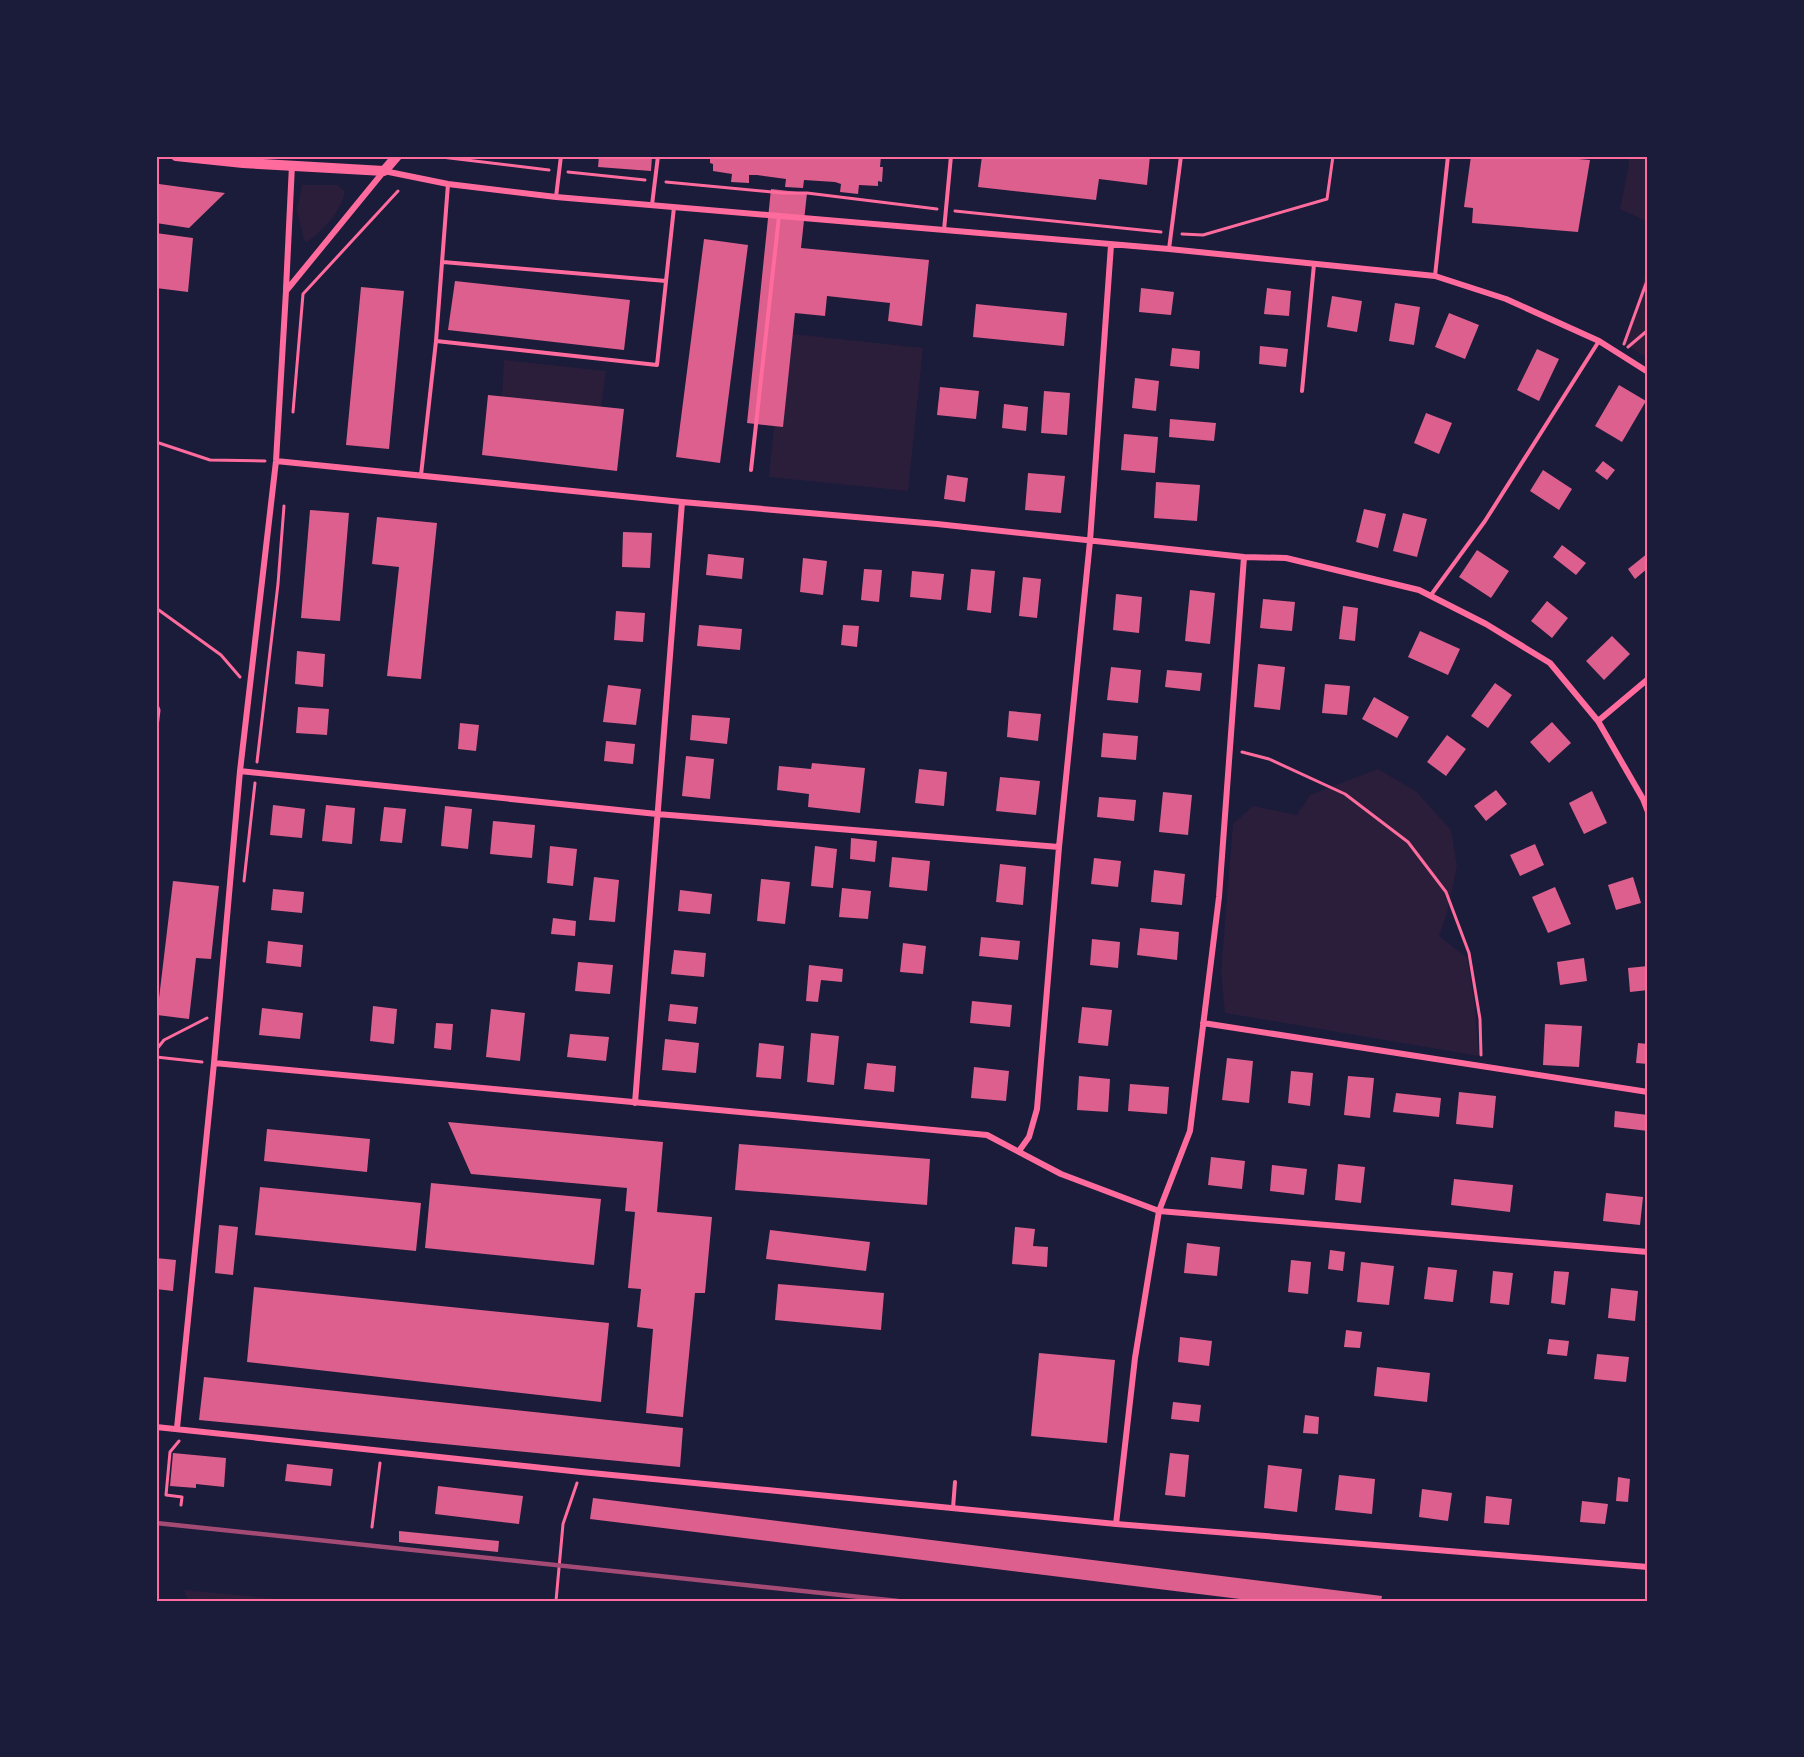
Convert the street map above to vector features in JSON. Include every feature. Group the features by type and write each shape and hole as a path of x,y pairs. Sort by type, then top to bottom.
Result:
{"street":[{"path":"176,156 384,171 448,184 556,197 1169,249 1435,276 1506,299 1599,341 1648,372"},
{"path":"286,291 397,156"},
{"path":"181,1428 240,771 276,461 292,164"},
{"path":"1019,1151 1029,1137 1037,1109 1059,846 1090,541 1111,245"},
{"path":"276,461 682,502 937,524 1244,558 1286,558 1419,590 1486,624 1550,663 1598,721 1643,799 1648,812"},
{"path":"635,1103 682,502"},
{"path":"1116,1524 1135,1358 1159,1211 1190,1131 1219,897 1244,558"},
{"path":"1598,721 1648,679"},
{"path":"240,771 657,814 1059,846"},
{"path":"1203,1023 1648,1092"},
{"path":"214,1063 987,1135 1060,1174 1159,1211 1648,1252"},
{"path":"156,1426 381,1452 1116,1524 1648,1567"}],"lane":[{"path":"556,197 561,156"},
{"path":"652,205 658,156"},
{"path":"944,230 951,156"},
{"path":"1169,249 1180,156"},
{"path":"1435,276 1448,156"},
{"path":"421,476 436,341 448,184"},
{"path":"436,341 657,365 674,207"},
{"path":"751,470 779,216"},
{"path":"443,262 666,281"},
{"path":"1302,390 1314,264"},
{"path":"1430,596 1485,521 1599,341"},
{"path":"953,1508 955,1482"}],"path":[{"path":"433,156 560,172 782,193 807,193 946,210 1203,235 1327,199 1333,156"},
{"path":"292,418 303,294 398,191"},
{"path":"1620,354 1648,279"},
{"path":"1620,354 1648,330"},
{"path":"156,442 210,460 276,461"},
{"path":"243,890 278,584 285,496"},
{"path":"156,608 221,655 250,688"},
{"path":"156,702 159,710 156,736"},
{"path":"1230,749 1269,759 1345,794 1408,842 1446,892 1469,953 1480,1019 1482,1066"},
{"path":"156,1050 164,1040 219,1011"},
{"path":"156,1057 214,1063"},
{"path":"181,1428 178,1445 170,1452 166,1495 182,1497 181,1505"},
{"path":"372,1527 381,1452"},
{"path":"556,1601 563,1524 581,1472"}],"shaded area":[{"path":"1629,156 1648,156 1648,222 1620,209"},
{"path":"302,185 338,185 345,192 340,206 330,220 307,242 304,240 297,210"},
{"path":"1648,265 1648,359 1625,344"},
{"path":"783,333 923,348 908,491 769,477"},
{"path":"504,360 606,371 601,407 502,397"},
{"path":"1378,769 1417,792 1451,830 1457,866 1447,913 1439,936 1467,958 1479,1056 1225,1013 1221,972 1233,824 1253,806 1297,815 1310,795"},
{"path":"184,1590 300,1601 188,1601"}],"building":[{"path":"599,156 652,156 651,171 598,167"},
{"path":"710,156 881,156 882,182 878,181 878,186 859,185 858,194 840,192 841,184 835,182 804,180 803,188 785,187 786,179 749,175 749,183 731,182 732,174 713,171"},
{"path":"982,156 1150,156 1147,185 1099,179 1096,200 978,187"},
{"path":"1471,156 1544,156 1590,160 1578,232 1472,223 1473,208 1464,207"},
{"path":"159,184 225,193 189,228 156,223"},
{"path":"771,189 807,193 801,248 929,260 922,326 888,321 890,303 827,296 825,316 795,313 783,427 747,423"},
{"path":"156,233 193,238 188,292 156,288"},
{"path":"704,239 748,245 720,463 676,457"},
{"path":"455,281 630,300 624,350 448,330"},
{"path":"361,287 404,291 389,449 346,445"},
{"path":"1141,288 1174,292 1171,315 1139,312"},
{"path":"1267,288 1291,291 1289,316 1264,314"},
{"path":"1332,296 1362,301 1357,332 1327,327"},
{"path":"1395,303 1420,307 1414,345 1389,341"},
{"path":"976,304 1067,313 1064,346 973,337"},
{"path":"1449,313 1479,325 1465,359 1435,347"},
{"path":"1260,346 1288,349 1286,367 1259,364"},
{"path":"1172,348 1200,351 1199,369 1170,366"},
{"path":"1537,349 1559,359 1539,401 1517,390"},
{"path":"1135,378 1159,381 1156,411 1132,408"},
{"path":"1619,385 1646,401 1622,442 1595,426"},
{"path":"940,387 979,391 976,419 937,415"},
{"path":"1044,391 1070,393 1067,435 1041,433"},
{"path":"488,395 624,409 617,471 482,455"},
{"path":"1004,404 1028,407 1026,431 1002,428"},
{"path":"1426,413 1452,423 1439,454 1414,443"},
{"path":"1170,419 1216,423 1214,441 1169,437"},
{"path":"1124,434 1158,437 1155,473 1121,470"},
{"path":"1603,461 1615,470 1607,480 1595,471"},
{"path":"1543,470 1572,489 1559,510 1530,491"},
{"path":"1028,473 1065,476 1061,513 1025,510"},
{"path":"947,475 968,478 965,502 944,499"},
{"path":"1156,482 1200,485 1197,521 1154,518"},
{"path":"1364,509 1386,514 1378,548 1356,542"},
{"path":"310,510 349,513 340,621 301,618"},
{"path":"1403,513 1427,519 1417,557 1393,551"},
{"path":"377,517 437,523 421,679 387,676 399,567 372,564"},
{"path":"623,532 652,533 650,568 622,567"},
{"path":"1562,545 1586,563 1576,575 1553,557"},
{"path":"1477,550 1509,571 1491,598 1459,577"},
{"path":"1648,553 1648,568 1635,579 1628,569"},
{"path":"708,554 744,558 742,579 706,575"},
{"path":"803,558 827,561 823,595 800,592"},
{"path":"864,569 882,570 879,602 861,600"},
{"path":"971,569 995,571 991,613 967,610"},
{"path":"912,571 944,574 941,600 910,597"},
{"path":"1023,577 1041,579 1037,618 1019,616"},
{"path":"1190,590 1215,593 1210,644 1185,641"},
{"path":"1116,594 1142,597 1139,633 1113,630"},
{"path":"1263,599 1295,602 1292,631 1260,628"},
{"path":"1547,601 1568,618 1552,638 1531,621"},
{"path":"1343,606 1358,608 1355,641 1339,639"},
{"path":"616,611 645,613 643,642 614,640"},
{"path":"699,625 742,629 740,650 697,646"},
{"path":"843,625 859,626 857,647 841,645"},
{"path":"1420,631 1460,649 1448,675 1408,657"},
{"path":"1612,636 1630,654 1604,680 1586,661"},
{"path":"297,651 325,654 323,687 295,684"},
{"path":"1258,664 1285,667 1280,710 1254,707"},
{"path":"1111,667 1141,670 1138,703 1107,700"},
{"path":"1167,670 1202,673 1200,691 1165,687"},
{"path":"1495,683 1512,695 1488,728 1471,716"},
{"path":"1325,684 1350,686 1347,715 1322,713"},
{"path":"608,685 641,689 636,725 603,722"},
{"path":"1374,697 1409,717 1397,738 1362,719"},
{"path":"298,707 329,709 327,735 296,733"},
{"path":"1009,711 1041,714 1038,741 1007,737"},
{"path":"692,715 730,718 727,744 690,740"},
{"path":"1552,722 1571,743 1549,763 1530,742"},
{"path":"460,723 479,725 476,751 458,749"},
{"path":"1103,733 1138,736 1136,760 1101,757"},
{"path":"1447,735 1466,749 1446,776 1427,762"},
{"path":"606,741 635,744 633,764 604,761"},
{"path":"686,756 714,759 710,799 682,796"},
{"path":"812,763 865,768 860,813 808,807 809,794 777,790 779,766 811,769"},
{"path":"919,769 947,772 944,806 915,803"},
{"path":"1000,777 1040,781 1036,815 996,811"},
{"path":"1496,790 1507,804 1486,821 1474,806"},
{"path":"1592,791 1607,823 1584,834 1569,803"},
{"path":"1163,792 1192,795 1188,835 1159,832"},
{"path":"1099,797 1136,800 1134,821 1097,817"},
{"path":"273,805 305,809 302,838 270,835"},
{"path":"326,805 355,808 352,844 322,841"},
{"path":"445,806 472,809 468,849 441,846"},
{"path":"384,807 406,809 402,843 380,841"},
{"path":"493,821 535,825 532,858 490,854"},
{"path":"851,838 877,841 875,862 850,859"},
{"path":"1535,844 1544,865 1520,876 1510,855"},
{"path":"550,846 577,849 573,886 547,883"},
{"path":"815,846 837,849 833,888 811,886"},
{"path":"892,857 930,861 927,891 889,887"},
{"path":"1094,858 1121,861 1118,887 1091,884"},
{"path":"1000,864 1026,867 1023,905 996,902"},
{"path":"1154,870 1185,874 1182,905 1151,902"},
{"path":"594,877 619,880 615,922 589,920"},
{"path":"1633,877 1641,903 1616,910 1608,885"},
{"path":"761,879 790,882 785,924 757,921"},
{"path":"173,881 219,886 211,959 196,958 189,1019 157,1015"},
{"path":"1555,887 1571,924 1548,933 1532,897"},
{"path":"842,888 871,891 868,919 839,917"},
{"path":"273,889 304,892 302,913 271,910"},
{"path":"680,890 712,894 710,914 678,911"},
{"path":"553,918 576,921 575,936 551,934"},
{"path":"1140,928 1179,932 1177,960 1137,955"},
{"path":"981,937 1020,941 1018,960 979,956"},
{"path":"1092,939 1120,942 1118,968 1090,965"},
{"path":"268,941 303,945 301,967 266,963"},
{"path":"903,943 926,946 923,974 900,972"},
{"path":"674,950 706,953 704,977 671,974"},
{"path":"1584,958 1587,981 1560,985 1557,962"},
{"path":"578,962 613,965 610,994 575,991"},
{"path":"809,965 843,969 842,982 821,980 818,1002 806,1001"},
{"path":"1648,966 1648,990 1630,992 1628,968"},
{"path":"972,1001 1012,1005 1010,1027 970,1023"},
{"path":"670,1004 698,1007 696,1024 668,1021"},
{"path":"373,1006 397,1009 394,1044 370,1041"},
{"path":"1082,1007 1112,1010 1108,1046 1078,1043"},
{"path":"262,1008 303,1013 300,1039 259,1035"},
{"path":"491,1009 525,1013 520,1061 486,1057"},
{"path":"436,1023 453,1024 451,1050 434,1048"},
{"path":"1545,1024 1582,1026 1579,1067 1543,1065"},
{"path":"811,1033 839,1036 834,1085 807,1082"},
{"path":"570,1034 609,1037 606,1061 567,1057"},
{"path":"665,1039 699,1043 696,1073 662,1070"},
{"path":"759,1043 784,1046 781,1079 756,1077"},
{"path":"1638,1043 1648,1044 1648,1064 1636,1063"},
{"path":"1227,1058 1253,1061 1249,1103 1222,1100"},
{"path":"867,1063 896,1066 894,1092 864,1089"},
{"path":"974,1067 1009,1071 1006,1101 971,1098"},
{"path":"1291,1071 1313,1073 1310,1106 1288,1103"},
{"path":"1079,1076 1110,1079 1108,1112 1077,1110"},
{"path":"1348,1076 1374,1078 1370,1118 1344,1115"},
{"path":"1130,1084 1169,1087 1167,1114 1128,1111"},
{"path":"1459,1092 1496,1096 1493,1128 1456,1124"},
{"path":"1396,1093 1441,1098 1439,1117 1393,1112"},
{"path":"1615,1111 1648,1115 1648,1131 1614,1127"},
{"path":"448,1122 663,1142 657,1212 712,1217 705,1293 695,1293 683,1417 646,1413 653,1329 637,1327 641,1289 628,1288 635,1212 625,1211 627,1188 471,1174"},
{"path":"267,1129 370,1139 367,1172 264,1161"},
{"path":"739,1144 930,1159 927,1205 735,1190"},
{"path":"1211,1157 1245,1161 1242,1189 1208,1185"},
{"path":"1338,1164 1365,1167 1361,1203 1335,1200"},
{"path":"1272,1165 1307,1169 1304,1195 1270,1191"},
{"path":"1454,1179 1513,1185 1510,1212 1451,1205"},
{"path":"431,1183 601,1199 594,1265 425,1248"},
{"path":"260,1187 421,1203 416,1251 255,1235"},
{"path":"1606,1193 1643,1197 1640,1225 1603,1221"},
{"path":"219,1225 238,1227 233,1275 215,1273"},
{"path":"1015,1227 1035,1229 1033,1246 1048,1247 1047,1267 1012,1264"},
{"path":"770,1230 870,1242 866,1271 766,1259"},
{"path":"1187,1243 1220,1247 1217,1276 1184,1273"},
{"path":"1330,1250 1345,1252 1343,1271 1328,1269"},
{"path":"156,1258 176,1260 173,1291 156,1289"},
{"path":"1291,1260 1311,1262 1308,1294 1288,1292"},
{"path":"1361,1262 1394,1266 1389,1305 1357,1302"},
{"path":"1428,1267 1457,1270 1453,1302 1424,1299"},
{"path":"1493,1271 1513,1273 1509,1305 1490,1303"},
{"path":"1554,1271 1569,1272 1565,1305 1551,1303"},
{"path":"778,1284 884,1293 881,1330 775,1320"},
{"path":"254,1287 609,1323 601,1402 247,1362"},
{"path":"1611,1288 1638,1291 1635,1321 1608,1318"},
{"path":"1346,1330 1362,1332 1360,1348 1344,1347"},
{"path":"1180,1337 1212,1341 1209,1366 1178,1362"},
{"path":"1549,1339 1569,1341 1567,1356 1547,1354"},
{"path":"1039,1353 1115,1360 1107,1443 1031,1436"},
{"path":"1597,1354 1629,1357 1626,1382 1594,1379"},
{"path":"1377,1367 1430,1373 1427,1402 1374,1396"},
{"path":"204,1377 683,1428 680,1467 199,1420"},
{"path":"1173,1402 1201,1405 1199,1422 1171,1419"},
{"path":"1305,1415 1319,1417 1318,1434 1303,1433"},
{"path":"173,1453 226,1458 224,1487 196,1484 196,1488 170,1486"},
{"path":"1170,1453 1189,1455 1185,1497 1165,1495"},
{"path":"287,1464 333,1469 331,1486 285,1481"},
{"path":"1268,1465 1302,1469 1297,1512 1264,1508"},
{"path":"1339,1475 1375,1479 1372,1514 1335,1510"},
{"path":"1618,1477 1630,1479 1628,1502 1616,1501"},
{"path":"438,1486 523,1496 519,1524 435,1514"},
{"path":"1422,1489 1452,1493 1448,1521 1419,1517"},
{"path":"1486,1496 1512,1499 1509,1525 1484,1523"},
{"path":"593,1498 1382,1596 1381,1601 1256,1601 590,1519"},
{"path":"1582,1501 1608,1504 1605,1524 1580,1522"},
{"path":"399,1531 499,1541 498,1552 399,1542"}],"railway":[{"path":"156,1523 898,1601"}]}
